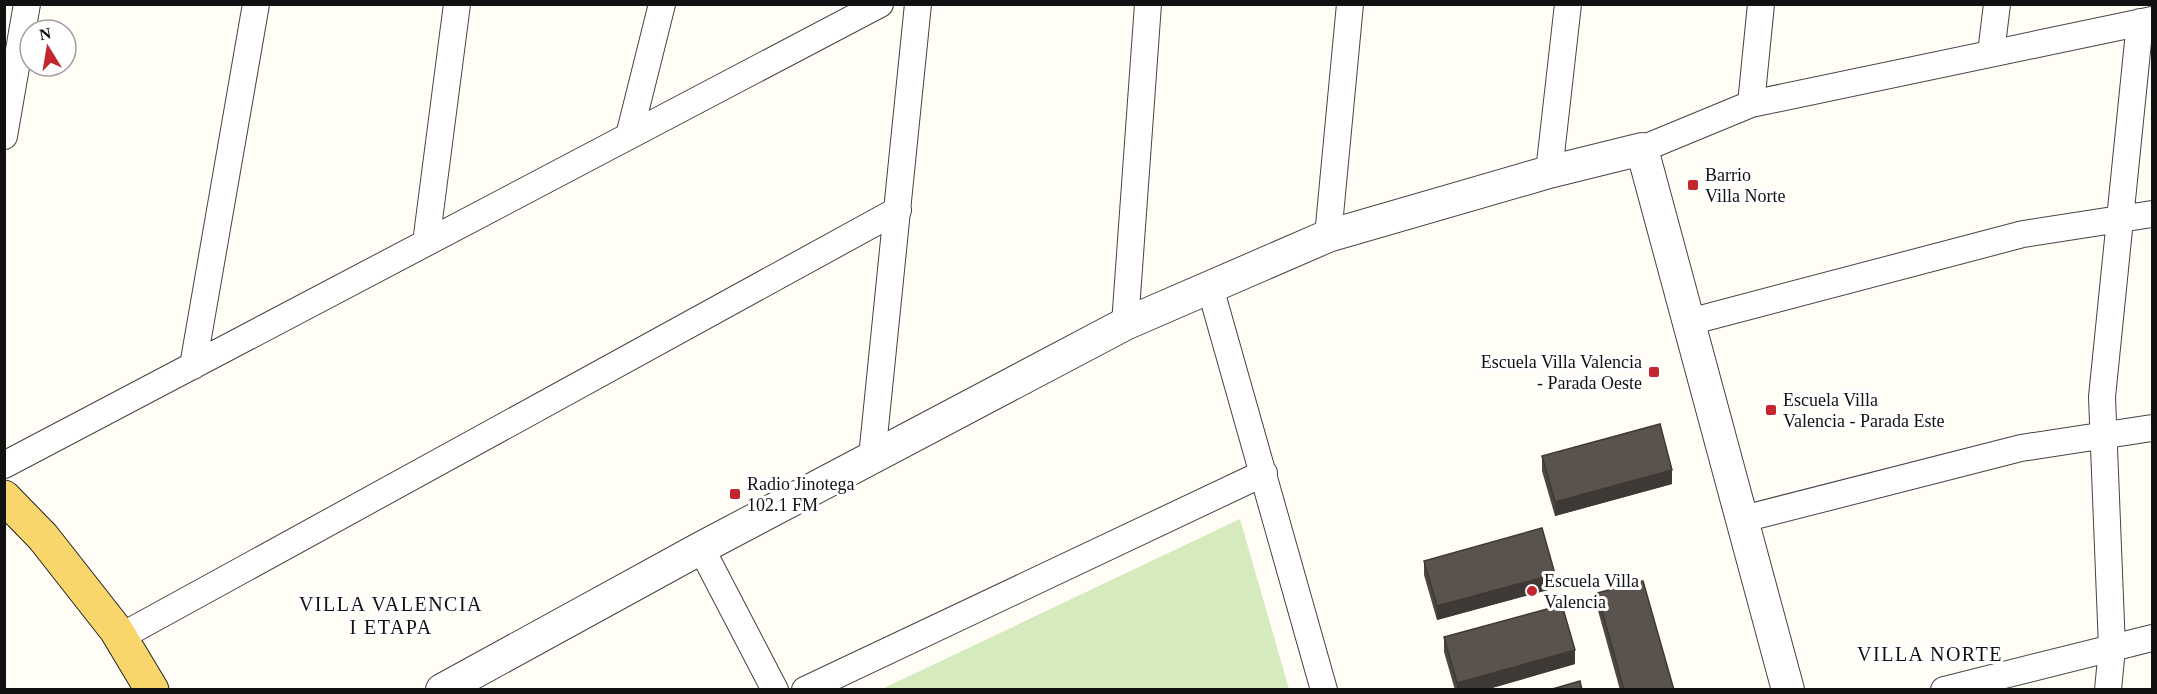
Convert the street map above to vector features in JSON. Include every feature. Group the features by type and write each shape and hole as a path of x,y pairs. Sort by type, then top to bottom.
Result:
{"main road":[{"path":"4,497 43,537 120,637 152,690"}],"street":[{"path":"4,136 27,4"},
{"path":"193,366 256,4"},
{"path":"426,243 456,4"},
{"path":"629,136 662,4"},
{"path":"4,465 880,4"},
{"path":"872,457 918,4"},
{"path":"1125,324 1148,4"},
{"path":"1328,236 1350,4"},
{"path":"1550,172 1568,4"},
{"path":"1751,104 1761,4"},
{"path":"1991,54 1997,4"},
{"path":"442,690 701,548 1125,324 1328,236 1550,172 1642,149 1751,104 2146,21 2121,219 2102,397 2112,648 2108,690"},
{"path":"1642,149 1788,690"},
{"path":"120,637 898,210"},
{"path":"1689,322 2023,234 2152,214"},
{"path":"1210,287 1324,690"},
{"path":"1743,519 2021,448 2152,428"},
{"path":"805,690 1264,473"},
{"path":"701,548 775,690"},
{"path":"1944,690 2152,638"}],"green space":[{"path":"1240,519 1289,689 882,689"}],"building":[{"path":"1660,424 1672,470 1555,502 1542,456"},
{"path":"1542,528 1555,574 1437,606 1424,561"},
{"path":"1643,581 1674,690 1624,690 1597,593"},
{"path":"1562,605 1575,650 1457,683 1444,637"},
{"path":"1580,681 1582,690 1549,690"}],"place":[{"name":"Barrio Villa Norte","path":"1693,185"},
{"name":"Escuela Villa Valencia - Parada Oeste","path":"1654,372"},
{"name":"Escuela Villa Valencia - Parada Este","path":"1771,410"},
{"name":"Radio Jinotega 102.1 FM","path":"735,494"},
{"name":"Escuela Villa Valencia","path":"1532,591"}],"district":[{"name":"VILLA VALENCIA I ETAPA","path":"391,616"},
{"name":"VILLA NORTE","path":"1930,654"}]}
